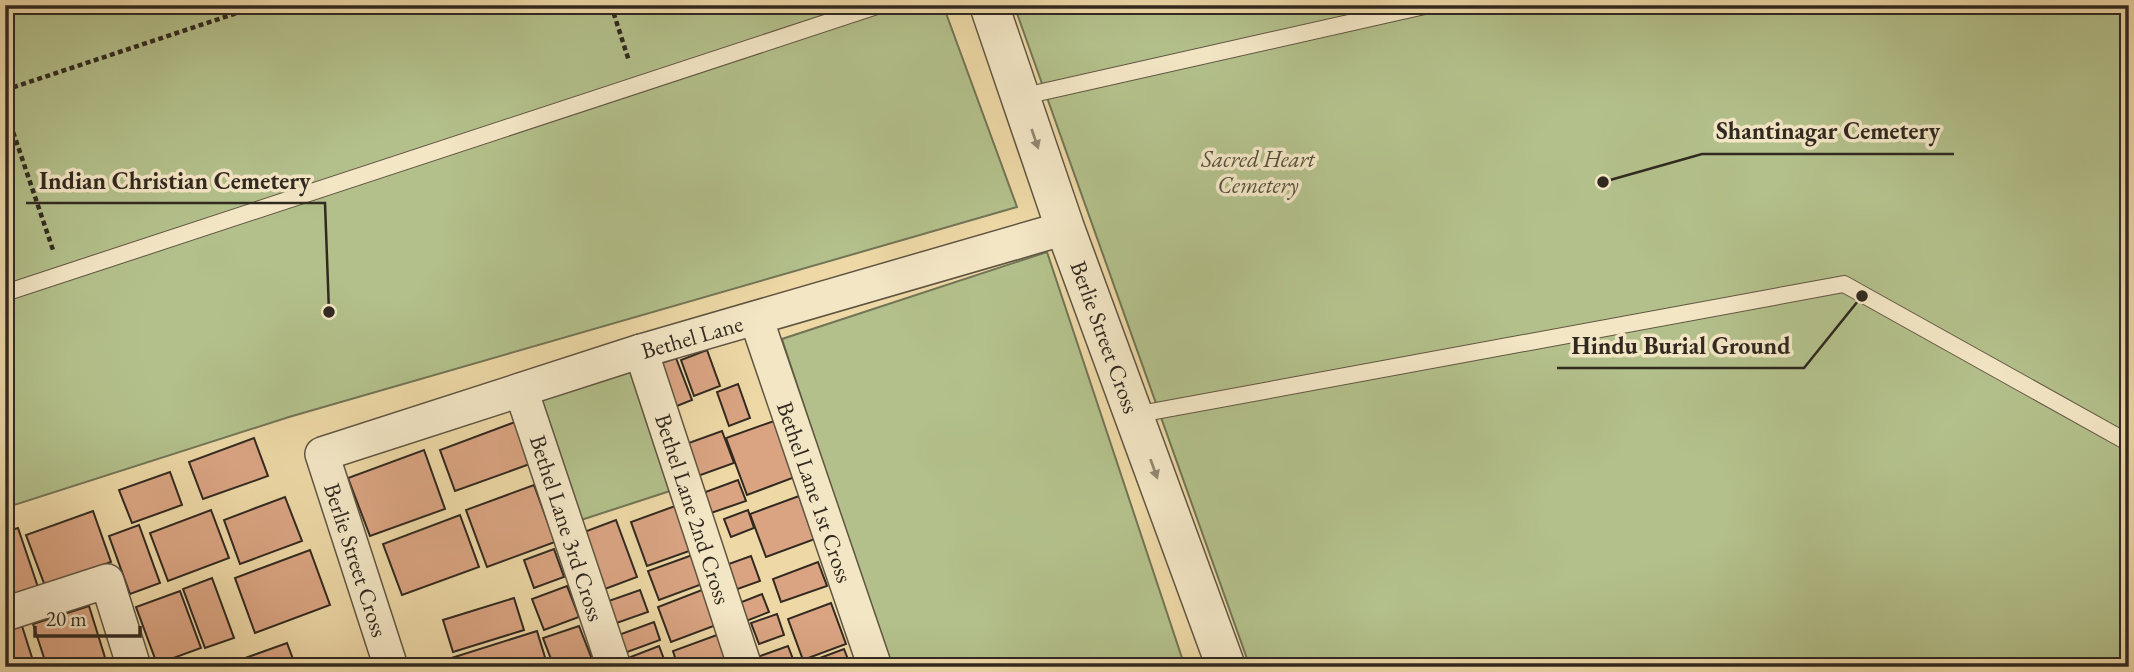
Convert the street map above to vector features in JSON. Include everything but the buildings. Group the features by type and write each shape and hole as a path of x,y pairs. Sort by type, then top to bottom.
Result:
{"street":[{"name":"Berlie Street Cross","path":"989,5 1065,228 1226,667"},
{"name":"Bethel Lane","path":"322,454 641,351 1065,228"},
{"name":"Bethel Lane 1st Cross","path":"756,318 875,667"},
{"name":"Bethel Lane 2nd Cross","path":"641,351 745,667"},
{"name":"Bethel Lane 3rd Cross","path":"521,390 614,667"},
{"name":"Berlie Street Cross","path":"322,454 391,667"},
{"path":"5,614 107,581 134,667"}],"lane":[{"path":"5,293 880,5"},
{"path":"1020,97 1429,5"},
{"path":"1134,415 1844,284 2129,443"}],"path":[{"path":"5,90 261,5"},
{"path":"611,5 636,85"},
{"path":"5,108 61,274"}],"green space":[{"path":"5,5 943,5 1017,207 289,417 5,508"},
{"name":"Sacred Heart Cemetery","path":"1014,5 2129,5 2129,667 1250,667"},
{"path":"1047,252 1185,667 890,667 782,339"},
{"path":"635,364 676,489 575,522 534,397"}],"place":[{"name":"Shantinagar Cemetery","path":"1603,182"},
{"name":"Hindu Burial Ground","path":"1862,296"},
{"name":"Indian Christian Cemetery","path":"329,312"}]}
